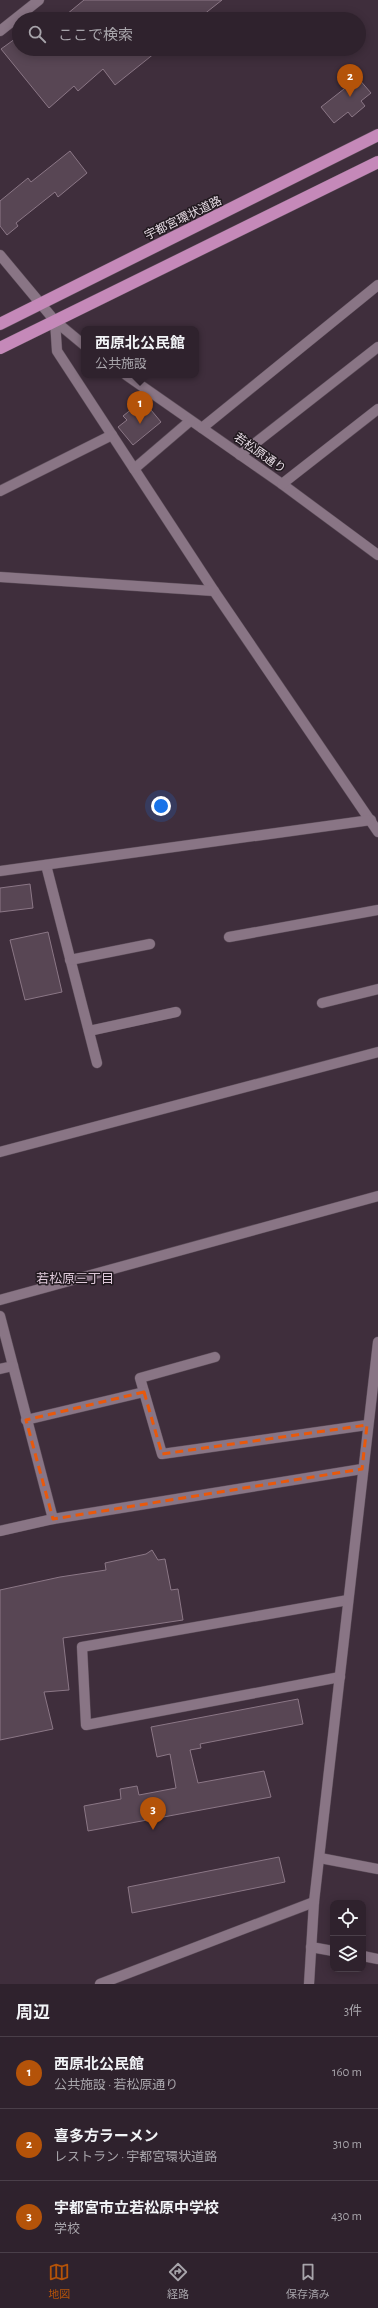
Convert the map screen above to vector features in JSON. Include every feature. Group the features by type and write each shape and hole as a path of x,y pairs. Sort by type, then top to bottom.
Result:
{"highway":[{"name":"宇都宮環状道路","path":"0,324 378,135"},
{"path":"0,348 378,162"}],"street":[{"path":"24,12 39,0"},
{"path":"0,31 12,21"},
{"path":"0,255 55,322 81,344"},
{"path":"202,428 378,286"},
{"path":"55,322 57,351 214,591 372,820 378,832"},
{"path":"240,455 378,347"},
{"name":"若松原通り","path":"130,378 282,484 378,555"},
{"path":"282,484 378,409"},
{"path":"134,468 190,421"},
{"path":"0,491 112,436"},
{"path":"0,578 214,591"},
{"path":"0,871 372,820"},
{"path":"46,865 97,1063"},
{"path":"229,937 378,910"},
{"path":"70,960 150,944"},
{"path":"322,1003 378,989"},
{"path":"89,1031 176,1012"},
{"path":"0,1152 378,1052"},
{"path":"0,1300 378,1196"},
{"path":"0,1316 53,1519"},
{"path":"310,1984 314,1902 367,1425 378,1342"},
{"path":"215,1357 140,1378 162,1454 367,1425"},
{"path":"0,1369 12,1366"},
{"path":"26,1420 144,1392"},
{"path":"0,1531 53,1519 362,1469"},
{"path":"340,1677 86,1725 82,1647 348,1600"},
{"path":"320,1858 378,1869"},
{"path":"100,1984 314,1902"},
{"path":"311,1947 330,1950"},
{"path":"366,1956 378,1958"}],"highlighted area":[{"path":"144,1392 162,1454 367,1425 362,1469 53,1519 26,1420"}],"building":[{"path":"84,0 222,0 207,12 69,12"},
{"path":"12,41 12,56 151,56 115,85 103,69 78,91 74,86 49,108 1,49"},
{"path":"358,78 371,93 361,101 365,106 352,117 348,112 334,123 321,107"},
{"path":"70,151 87,173 58,197 55,192 16,223 18,226 7,235 0,226 0,201 28,178 31,182"},
{"path":"146,404 161,422 133,445 118,427 127,420 123,416 133,408 136,412"},
{"path":"30,884 33,908 0,912 0,888"},
{"path":"48,932 62,992 25,1000 10,940"},
{"path":"152,1550 158,1560 165,1559 171,1590 178,1589 183,1620 63,1638 69,1690 44,1692 53,1729 0,1740 0,1590 60,1577 106,1570 105,1563 146,1554"},
{"path":"298,1699 303,1724 200,1744 201,1748 190,1750 198,1783 264,1771 271,1797 88,1831 84,1806 121,1799 120,1789 137,1786 139,1795 176,1788 170,1754 157,1757 151,1727"},
{"path":"279,1857 285,1882 132,1913 128,1887"}],"place":[{"name":"喜多方ラーメン","path":"350,97"},
{"name":"西原北公民館","path":"140,424"},
{"name":"宇都宮市立若松原中学校","path":"153,1830"}],"district":[{"name":"若松原三丁目","path":"75,1279"}]}
